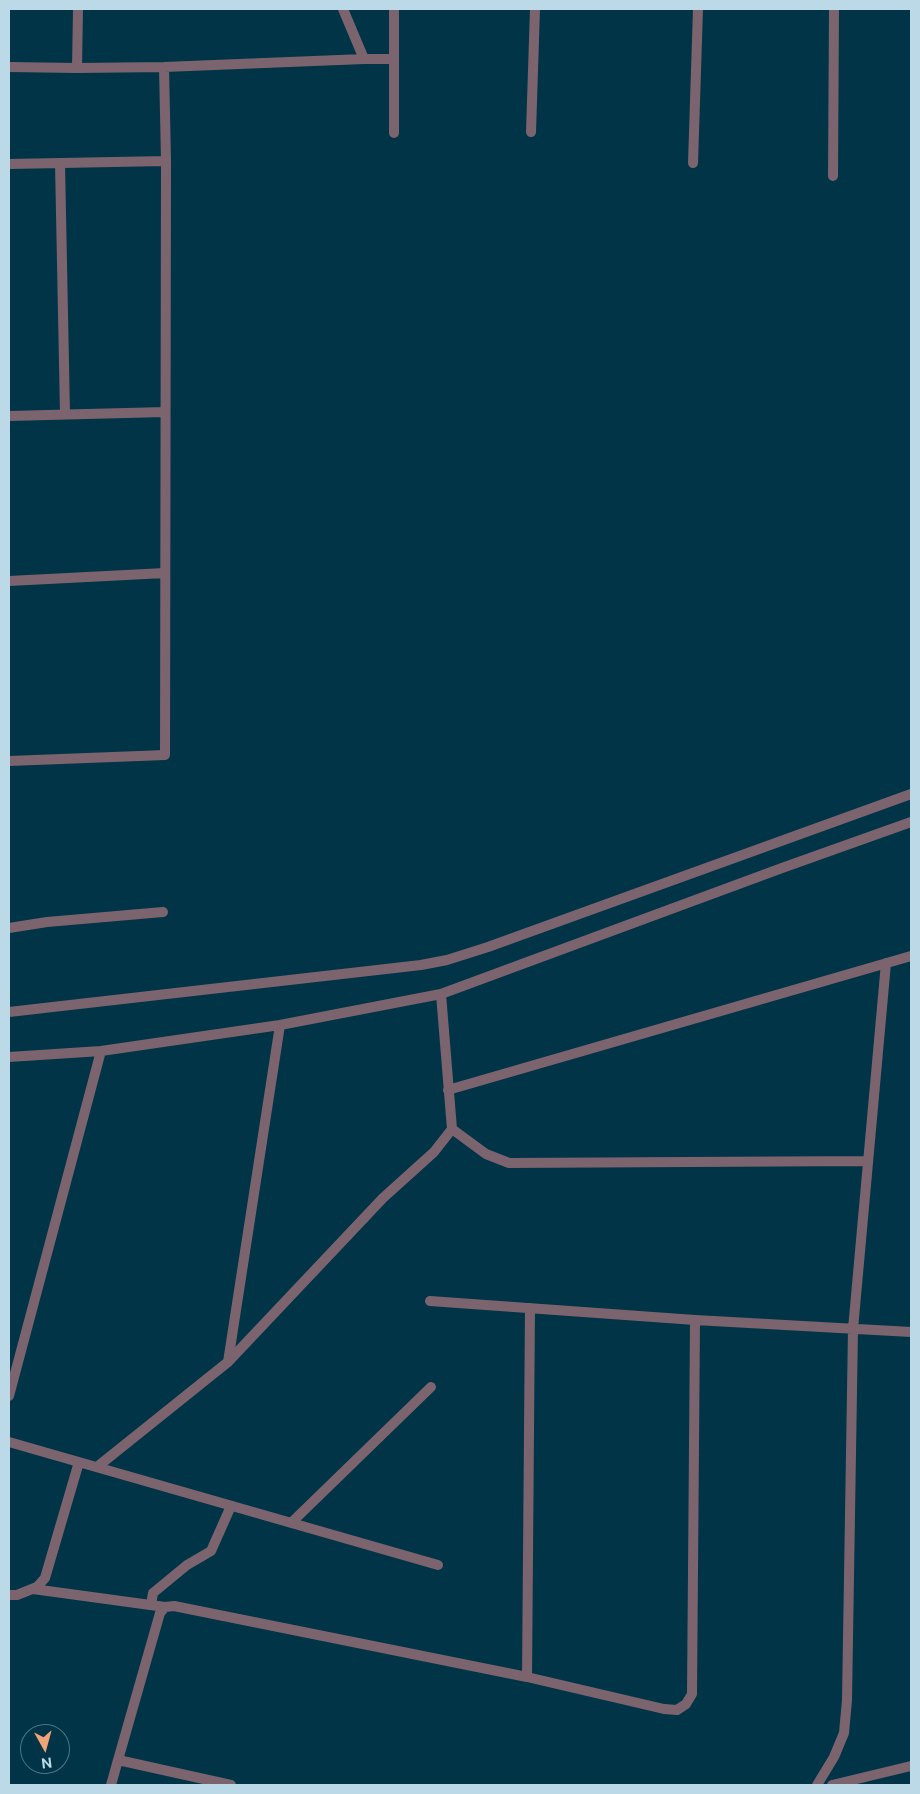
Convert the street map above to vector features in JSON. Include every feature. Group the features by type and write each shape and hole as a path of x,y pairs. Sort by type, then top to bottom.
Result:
{"street":[{"path":"77,68 78,9"},
{"path":"343,9 364,59"},
{"path":"394,9 394,133"},
{"path":"531,132 535,9"},
{"path":"693,163 698,9"},
{"path":"833,176 834,9"},
{"path":"9,67 164,67 394,59"},
{"path":"9,761 165,755 166,161 164,67"},
{"path":"9,164 166,161"},
{"path":"60,163 65,414"},
{"path":"9,416 165,412"},
{"path":"9,581 165,573"},
{"path":"9,1012 421,965 447,960 488,948 911,794"},
{"path":"9,1057 101,1051 280,1025 441,994 911,822"},
{"path":"9,928 47,922 163,912"},
{"path":"448,1090 911,956"},
{"path":"817,1785 834,1757 844,1733 847,1708 853,1329 886,963"},
{"path":"97,1467 228,1362 383,1198 434,1152 452,1129 441,994"},
{"path":"228,1362 280,1025"},
{"path":"9,1396 101,1051"},
{"path":"452,1129 486,1154 509,1163 868,1161"},
{"path":"430,1301 695,1320 911,1332"},
{"path":"527,1677 530,1308"},
{"path":"33,1588 165,1607 174,1606 527,1677 664,1709 677,1710 686,1704 692,1694 695,1320"},
{"path":"291,1523 431,1387"},
{"path":"9,1444 97,1467 438,1566"},
{"path":"9,1595 17,1595 36,1587 45,1578 79,1462"},
{"path":"151,1605 153,1593 187,1565 211,1551 231,1506"},
{"path":"111,1785 160,1613 165,1607"},
{"path":"118,1760 231,1785"},
{"path":"832,1785 911,1766"}]}
